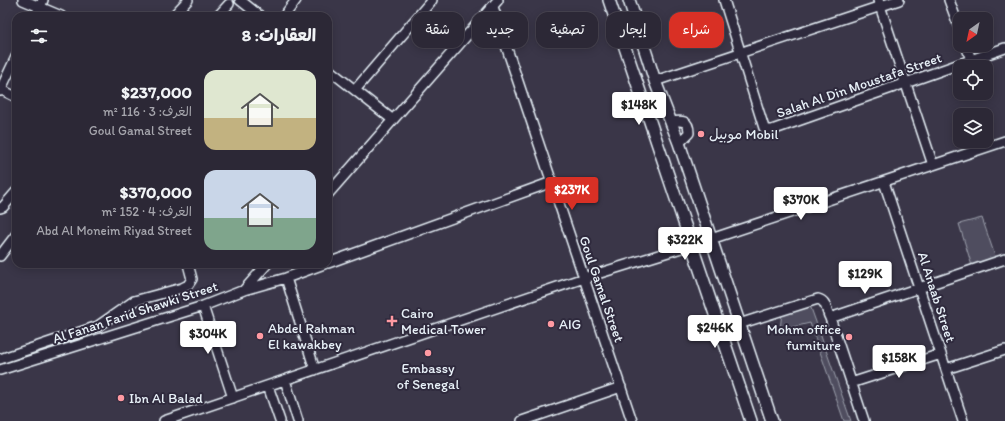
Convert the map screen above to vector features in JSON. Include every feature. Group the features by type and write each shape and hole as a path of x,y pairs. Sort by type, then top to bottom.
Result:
{"main road":[{"path":"609,0 751,421"},
{"path":"629,0 655,81 679,143 772,421"},
{"path":"691,245 711,240"}],"street":[{"path":"24,0 41,3 55,12"},
{"path":"177,12 188,0"},
{"path":"240,0 255,12"},
{"path":"287,12 296,0"},
{"path":"355,90 432,0"},
{"path":"724,0 741,53"},
{"path":"655,81 741,53 879,4 899,0"},
{"path":"949,0 953,12"},
{"path":"332,189 495,3"},
{"name":"Goul Gamal Street","path":"495,3 552,182 632,421"},
{"path":"222,12 229,4"},
{"path":"879,4 933,165"},
{"name":"Salah Al Din Moustafa Street","path":"971,60 1005,48"},
{"path":"968,52 971,60"},
{"name":"Salah Al Din Moustafa Street","path":"741,53 764,128 767,130 772,130 953,66"},
{"path":"12,65 0,90 12,95"},
{"path":"332,72 393,120"},
{"path":"671,122 685,122 689,126 689,133 679,143"},
{"path":"711,240 1005,141"},
{"path":"332,262 552,182"},
{"name":"Al Anaab Street","path":"884,182 963,421"},
{"path":"0,208 12,197"},
{"path":"8,202 12,205"},
{"path":"1,252 12,240"},
{"path":"164,421 584,278 691,245"},
{"path":"830,318 1005,259"},
{"path":"0,359 98,326 134,301 182,288 188,285 192,279 189,268"},
{"path":"244,290 263,268"},
{"name":"Al Fanan Farid Shawki Street","path":"0,370 203,306 244,290 286,278 313,268"},
{"path":"286,278 315,370"},
{"path":"739,324 818,298 823,301 864,421"},
{"path":"203,306 233,398"},
{"path":"946,369 1005,350"},
{"path":"851,383 941,354"},
{"path":"285,380 298,421"},
{"path":"268,386 280,421"},
{"path":"526,420 621,387"}],"shaded area":[{"path":"982,218 996,259 972,266 959,224"},
{"path":"808,306 811,308 851,421 844,421 810,323 780,330 782,312"}],"place":[{"name":"موبيل Mobil","path":"701,134"},
{"name":"Cairo Medical Tower","path":"392,321"},
{"name":"AIG","path":"551,324"},
{"name":"Abdel Rahman El kawakbey","path":"260,336"},
{"name":"Mohm office furniture","path":"849,337"},
{"name":"Embassy of Senegal","path":"428,353"},
{"name":"Ibn Al Balad","path":"121,398"}]}
